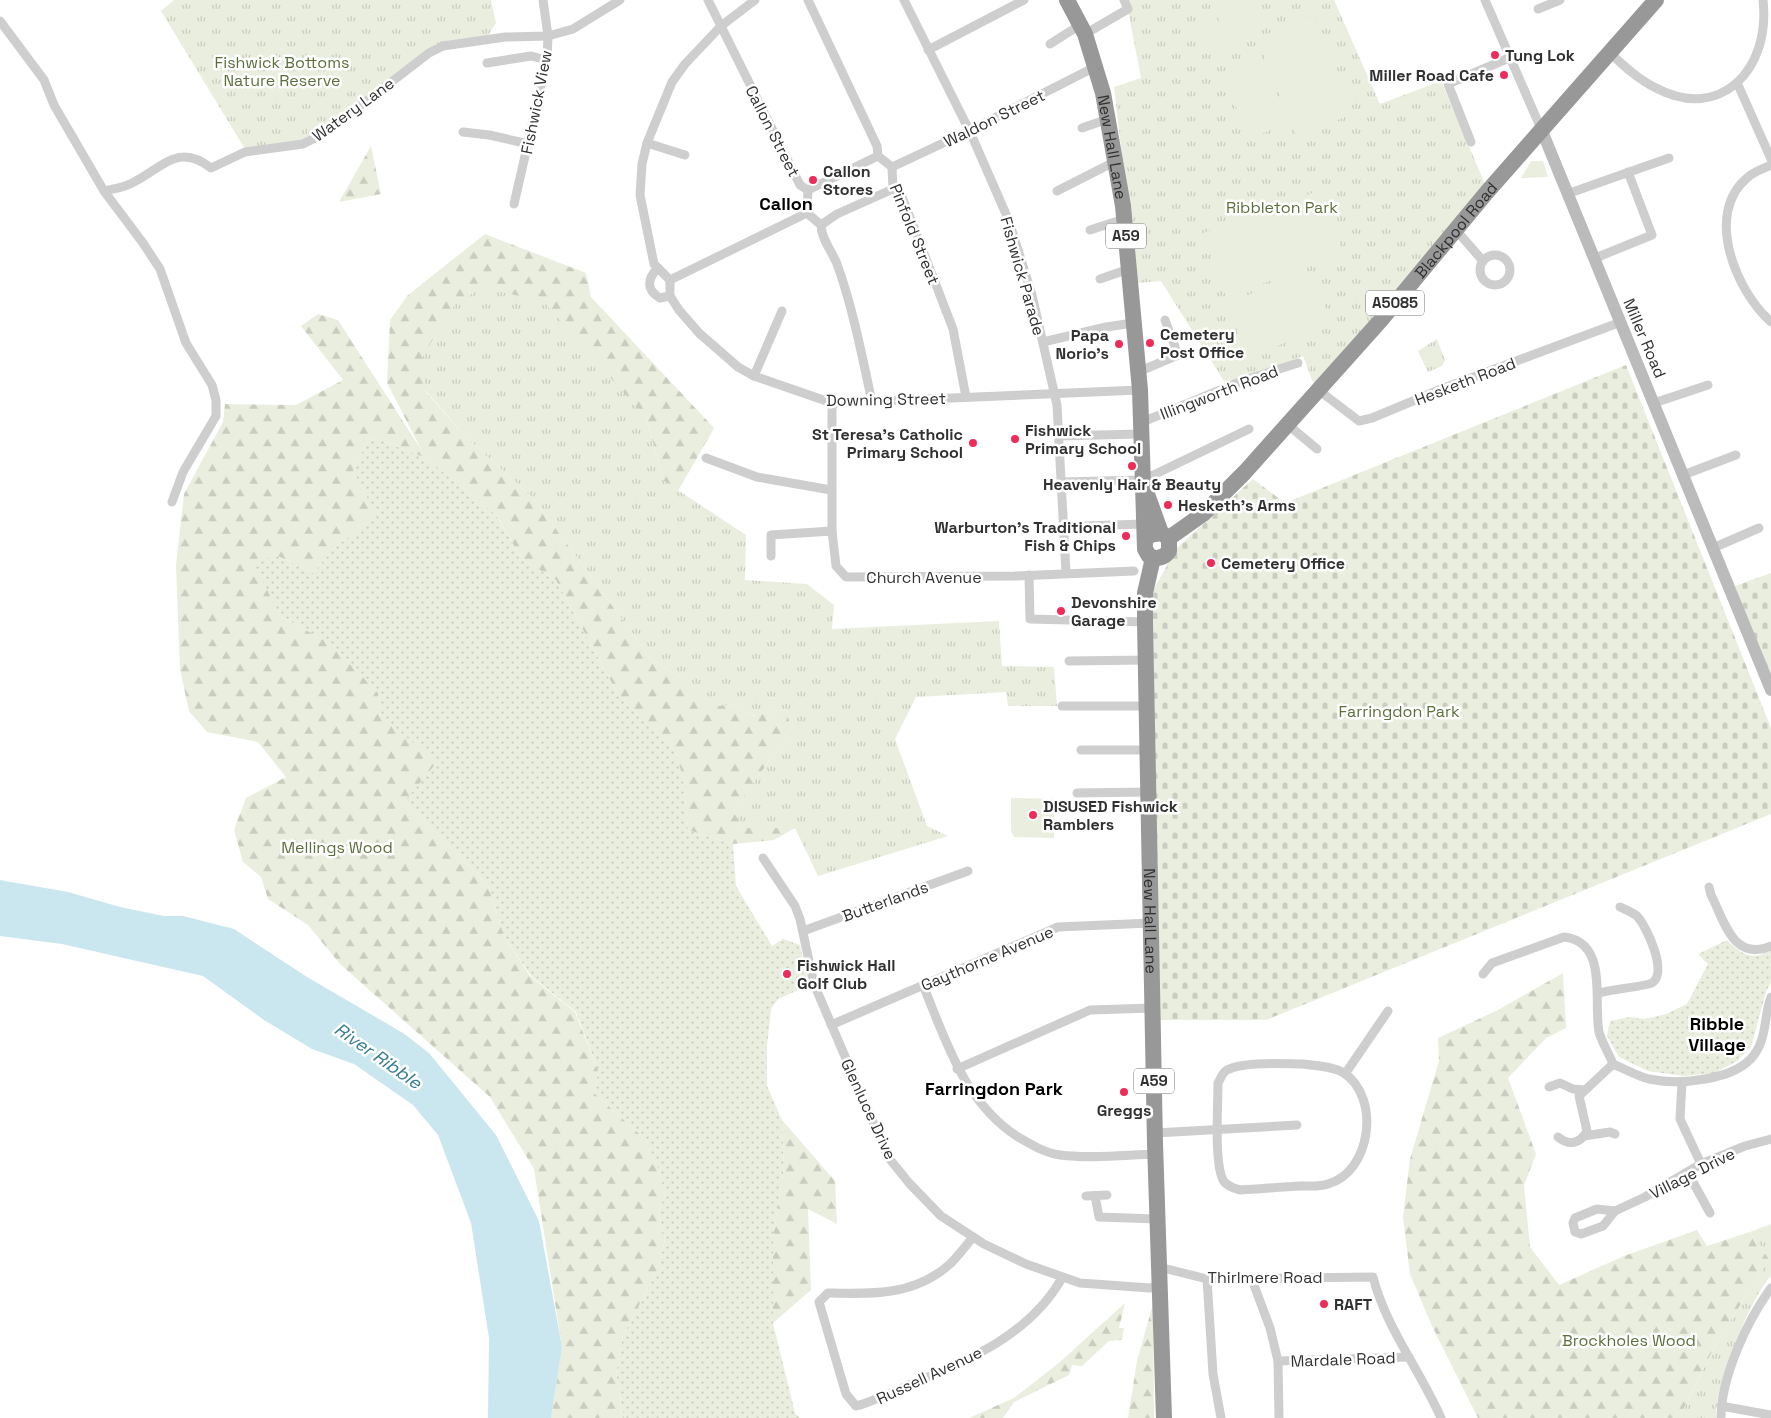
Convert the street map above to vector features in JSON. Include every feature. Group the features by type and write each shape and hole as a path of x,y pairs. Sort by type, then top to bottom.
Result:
{"highway":[{"name":"New Hall Lane","path":"1067,0 1083,29 1096,67 1116,161 1130,269 1140,390 1143,480 1154,534"},
{"name":"Blackpool Road","path":"1154,534 1182,531 1203,514 1245,472 1381,320 1456,230 1654,1"},
{"path":"1152,558 1161,558 1167,554 1170,547 1154,534"},
{"name":"A59","path":"1152,558 1145,552 1154,534"},
{"name":"New Hall Lane","path":"1152,558 1145,593 1145,622 1159,1285"},
{"name":"A59","path":"1159,1285 1164,1418"}],"street":[{"name":"Fishwick View","path":"514,204 530,144 547,60 548,36 543,0"},
{"path":"548,36 573,29 620,0"},
{"name":"Callon Street","path":"708,0 800,185 808,190 808,213"},
{"path":"658,268 652,274 649,285 650,290 660,298 670,296 670,280 658,268 654,264 640,195 642,164 647,143 672,82 685,64 720,26 755,0"},
{"path":"808,0 877,146 878,156 808,190"},
{"name":"Fishwick Parade","path":"904,0 969,131 1009,221 1032,295 1054,394 1059,436 1066,573"},
{"path":"928,50 1024,0"},
{"path":"1050,44 1128,9 1124,0"},
{"name":"Miller Road","path":"1485,0 1542,131 1771,690"},
{"path":"1538,9 1560,0"},
{"path":"1610,53 1628,69 1656,89 1697,99 1714,97 1739,87 1752,73 1764,53 1768,23 1763,0"},
{"path":"0,21 44,80 54,104 104,192 160,269 186,344 212,385 216,400 216,416 183,472 172,502"},
{"name":"Watery Lane","path":"104,192 130,184 179,157 201,160 211,168 245,152 303,144 337,124 429,53 444,46 505,37 548,36"},
{"path":"487,63 531,56 547,60"},
{"path":"1471,142 1448,84 1509,58"},
{"name":"Waldon Street","path":"892,166 969,131 1096,67"},
{"path":"1739,87 1771,159"},
{"path":"1082,128 1108,119"},
{"path":"463,132 489,135 530,144"},
{"path":"647,143 685,155"},
{"name":"Pinfold Street","path":"878,156 892,166 893,189 901,194 953,329 966,397"},
{"path":"1567,194 1669,158"},
{"path":"1057,191 1116,161"},
{"path":"1771,166 1747,177 1735,191 1726,210 1725,230 1728,248 1753,303 1771,322"},
{"path":"1593,258 1652,235 1628,172"},
{"path":"821,226 837,214 893,189"},
{"path":"670,280 808,213 821,226 821,232 837,264 857,336 872,402"},
{"path":"1090,230 1124,218"},
{"path":"1456,230 1483,261"},
{"path":"1100,279 1130,269"},
{"name":"Downing Street","path":"670,296 699,333 738,367 754,376 832,403 1140,390"},
{"path":"754,376 782,311"},
{"path":"1138,372 1178,355 1164,320"},
{"name":"Hesketh Road","path":"1317,390 1359,421 1372,418 1621,322"},
{"path":"1043,342 1106,327 1134,323"},
{"name":"Illingworth Road","path":"1140,428 1242,381 1298,362"},
{"path":"1654,403 1708,385"},
{"name":"Church Avenue","path":"832,403 832,531 836,566 846,577 1029,575 1134,571"},
{"path":"1287,424 1317,449"},
{"path":"1059,436 1140,428"},
{"path":"1062,482 1143,480 1250,429"},
{"path":"1683,475 1736,455"},
{"path":"706,458 757,477 831,490"},
{"path":"1086,526 1154,534"},
{"path":"1713,548 1760,528"},
{"path":"771,556 771,535 832,531"},
{"path":"1029,575 1030,619 1145,622"},
{"path":"1069,661 1146,660"},
{"path":"1062,706 1147,706"},
{"path":"1081,750 1147,750"},
{"path":"1077,793 1148,792"},
{"name":"Glenluce Drive","path":"763,858 795,906 803,931 814,984 888,1157 909,1183 941,1216 973,1237 1026,1264 1080,1283 1150,1288 1159,1285"},
{"name":"Butterlands","path":"803,931 968,871"},
{"path":"1709,887 1711,895 1738,944 1747,950 1754,951 1763,950 1771,946"},
{"path":"1599,993 1622,987 1645,985 1653,982 1658,973 1658,963 1648,933 1635,914 1620,907"},
{"name":"Gaythorne Avenue","path":"831,1025 1058,927 1151,923"},
{"path":"1483,974 1492,963 1564,937 1575,938 1584,944 1591,957 1599,993 1599,1030 1613,1064 1648,1078 1682,1082 1720,1076 1739,1068 1754,1056 1766,1024 1771,996"},
{"path":"923,985 957,1069 980,1102 1002,1126 1026,1142 1050,1152 1089,1156 1155,1154"},
{"path":"957,1069 1090,1010 1152,1008"},
{"path":"1345,1074 1388,1011"},
{"path":"1303,1064 1345,1074 1354,1084 1365,1106 1368,1121 1361,1155 1343,1176 1328,1184 1240,1190 1229,1186 1224,1181 1220,1167 1218,1128 1218,1083 1222,1074 1239,1066 1303,1064"},
{"path":"1584,1136 1587,1131 1579,1096 1613,1064"},
{"path":"1682,1082 1680,1119 1701,1164"},
{"path":"1548,1087 1560,1083 1573,1089 1585,1090"},
{"path":"1155,1133 1297,1124"},
{"path":"1558,1137 1566,1143 1571,1143 1584,1136 1610,1132 1615,1134"},
{"name":"Village Drive","path":"1615,1211 1701,1164 1770,1142"},
{"path":"1688,1172 1710,1213"},
{"path":"1106,1195 1091,1196 1098,1217 1157,1219"},
{"name":"Russell Avenue","path":"973,1237 950,1264 918,1285 880,1294 828,1293 818,1302 846,1394 856,1406 966,1362 1007,1337 1028,1321 1050,1299 1062,1278"},
{"name":"Thirlmere Road","path":"1159,1267 1208,1279 1373,1277 1398,1338 1409,1357"},
{"path":"1251,1277 1266,1316 1278,1361 1279,1418"},
{"path":"1208,1279 1213,1374 1221,1418"},
{"path":"1721,1418 1721,1406 1738,1349 1749,1323 1771,1288"},
{"path":"1409,1357 1441,1418"},
{"name":"Mardale Road","path":"1278,1361 1409,1357"},
{"path":"1721,1406 1771,1416"}],"green space":[{"name":"Fishwick Bottoms Nature Reserve","path":"174,0 491,0 496,23 485,40 443,46 303,144 248,154 161,11"},
{"name":"Ribbleton Park","path":"1126,0 1334,0 1380,104 1441,81 1485,184 1436,246 1314,385 1303,356 1238,380 1224,381 1161,281 1137,283 1114,87 1141,78"},
{"path":"1241,0 1260,0 1270,26 1228,43 1215,11"},
{"path":"1314,15 1354,113 1297,137 1257,38"},
{"path":"1214,16 1231,54 1216,61 1198,23"},
{"path":"1263,61 1288,123 1249,139 1224,77"},
{"path":"371,146 381,194 339,202"},
{"path":"1531,161 1543,161 1548,177 1521,178"},
{"path":"1320,190 1343,254 1226,297 1203,233"},
{"name":"Mellings Wood","path":"485,234 586,273 591,297 714,428 678,491 664,481 646,418 425,391 466,437 535,500 652,660 684,679 712,706 733,704 752,716 787,709 791,731 733,811 744,828 795,828 774,840 733,844 688,830 683,777 675,751 619,696 556,580 521,558 497,516 426,458 370,436 353,471 377,516 334,548 313,573 274,554 255,566 280,616 331,644 378,693 381,717 437,762 405,801 488,885 504,936 530,976 575,1012 598,1070 595,1094 646,1140 667,1190 658,1212 665,1239 658,1269 623,1336 616,1374 624,1418 551,1418 562,1347 534,1169 490,1097 340,964 308,925 268,899 261,877 243,862 234,830 246,798 286,777 258,742 207,732 189,711 180,669 176,565 184,494 223,422 225,404 296,405 343,380 301,326 318,314 338,320 422,451 387,383 390,320 408,295"},
{"path":"1312,271 1332,325 1248,357 1227,303"},
{"path":"482,288 543,301 646,418 664,481 746,535 745,580 807,584 834,605 832,629 999,621 1002,666 1054,667 1057,706 1008,706 1006,692 916,697 895,739 927,826 948,836 818,876 795,828 744,828 733,811 791,731 787,709 752,716 733,704 712,707 684,679 652,660 535,500 466,437 425,390 423,355 456,303"},
{"path":"1437,339 1445,360 1442,366 1428,372 1418,351"},
{"name":"Farringdon Park","path":"1626,365 1771,728 1771,814 1266,1020 1159,1020 1152,592 1177,548 1253,479 1285,503"},
{"path":"370,436 426,458 496,515 521,558 556,580 619,696 675,751 683,777 688,830 733,844 736,886 772,946 783,939 800,945 809,985 778,999 771,1009 767,1046 767,1086 782,1120 784,1168 773,1238 773,1323 795,1413 800,1418 624,1418 616,1374 623,1336 658,1269 665,1239 658,1212 667,1190 646,1140 595,1094 598,1070 576,1012 531,976 504,936 488,885 404,800 436,762 381,717 378,693 331,644 280,616 254,566 274,554 313,573 334,548 376,516 353,471"},
{"path":"1771,573 1771,684 1735,586"},
{"name":"DISUSED Fishwick Ramblers","path":"1011,798 1055,799 1054,838 1014,837 1011,831"},
{"path":"1727,940 1738,949 1750,955 1760,955 1771,949 1771,982 1766,992 1751,1047 1737,1061 1715,1073 1684,1076 1648,1071 1619,1057 1607,1036 1610,1021 1630,1017 1645,1019 1666,1014 1687,1004 1708,964 1698,954"},
{"name":"Brockholes Wood","path":"1563,973 1566,1028 1546,1038 1508,1078 1536,1154 1524,1185 1530,1247 1559,1285 1624,1256 1697,1230 1707,1246 1750,1232 1769,1259 1716,1344 1679,1418 1478,1418 1432,1326 1410,1274 1403,1217 1410,1159 1439,1061 1438,1038 1498,1010"},
{"path":"782,1120 835,1181 837,1224 808,1209 811,1290 773,1323 773,1238 784,1168"},
{"path":"1771,1224 1771,1276 1753,1303 1735,1344 1721,1387 1716,1418 1679,1418 1716,1344 1769,1259 1750,1232"},
{"path":"1125,1303 1119,1328 1124,1328 1122,1340 1109,1341 1082,1366 1072,1365 1069,1375 1014,1402 1003,1418 969,1418 1014,1398 1060,1362"},
{"path":"1153,1304 1154,1418 1128,1418 1137,1361"}],"water":[{"name":"River Ribble","path":"0,880 68,892 120,907 164,916 183,916 234,929 307,977 403,1033 429,1053 496,1135 539,1221 562,1347 551,1418 488,1418 489,1338 471,1223 438,1135 413,1105 354,1064 312,1049 264,1020 203,976 62,944 0,936"}],"place":[{"name":"Tung Lok","path":"1495,55"},
{"name":"Miller Road Cafe","path":"1504,75"},
{"name":"Callon Stores","path":"813,180"},
{"name":"Cemetery Post Office","path":"1150,343"},
{"name":"Papa Norio's","path":"1119,344"},
{"name":"Fishwick Primary School","path":"1015,439"},
{"name":"St Teresa's Catholic Primary School","path":"973,443"},
{"name":"Heavenly Hair & Beauty","path":"1132,466"},
{"name":"Hesketh's Arms","path":"1168,505"},
{"name":"Warburton's Traditional Fish & Chips","path":"1126,536"},
{"name":"Cemetery Office","path":"1211,563"},
{"name":"Devonshire Garage","path":"1061,611"},
{"name":"DISUSED Fishwick Ramblers","path":"1033,815"},
{"name":"Fishwick Hall Golf Club","path":"787,974"},
{"name":"Greggs","path":"1124,1092"},
{"name":"RAFT","path":"1324,1304"}],"district":[{"name":"Callon","path":"786,204"},
{"name":"Ribble Village","path":"1717,1034"},
{"name":"Farringdon Park","path":"994,1089"}]}
